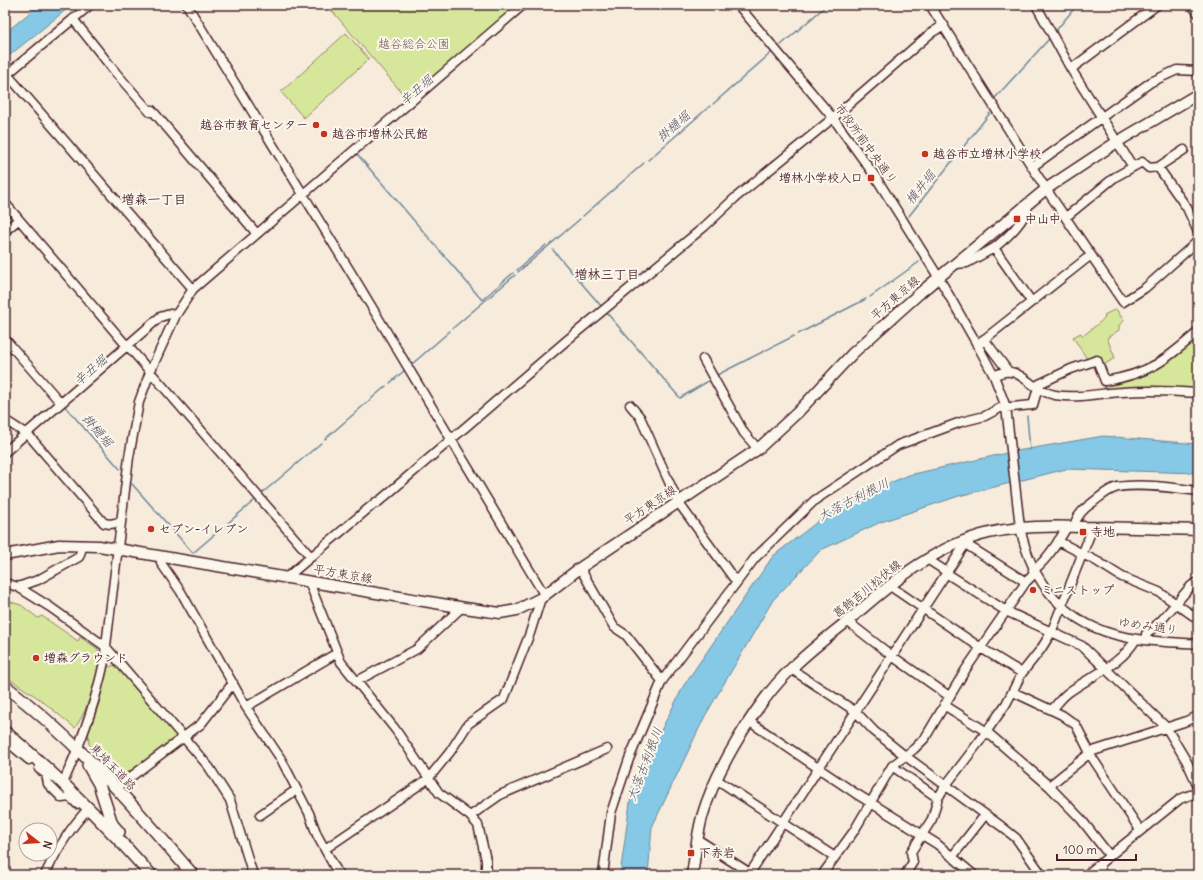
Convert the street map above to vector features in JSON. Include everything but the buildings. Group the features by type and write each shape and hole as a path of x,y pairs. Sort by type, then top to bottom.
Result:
{"highway":[{"name":"東埼玉道路","path":"5,686 78,749 141,815 193,875"},
{"path":"5,732 39,760 151,875"},
{"path":"78,749 99,784 112,824 134,856"}],"main road":[{"name":"平方東京線","path":"5,555 47,546 83,545 161,556 461,608 500,613 517,610 543,597 580,568 758,449 798,412 853,353 938,278 1046,189 1117,142 1198,94"},
{"name":"葛飾吉川松伏線","path":"692,875 702,816 716,779 750,722 769,694 791,668 890,586 927,559 968,540 986,534 1020,527 1093,527 1198,530"}],"street":[{"path":"90,5 6,75 193,289"},
{"path":"188,5 303,194 543,597 504,699 468,724 450,752 428,779 325,849"},
{"path":"62,783 78,749 96,695 106,646 134,423 139,402 150,372 176,315 193,289 523,5"},
{"name":"市役所前中央通り","path":"738,5 833,118 891,200 994,376 1008,417 1016,492"},
{"path":"930,5 1046,189 1123,302 1126,302 1145,288 1198,241"},
{"path":"1036,5 1100,118 1133,167"},
{"path":"1071,69 1157,5"},
{"path":"1192,5 1198,13"},
{"path":"73,19 116,73 151,110 257,234"},
{"path":"286,578 566,341 704,227 735,198 833,118 931,33 944,25"},
{"path":"1032,167 1151,82 1169,72 1186,70 1198,71"},
{"path":"1066,217 1116,177 1133,167 1142,162 1149,168 1158,167 1184,150"},
{"path":"1158,167 1187,208 1198,232"},
{"path":"5,204 311,557"},
{"path":"956,264 967,263 994,248 1012,232 1026,215 1028,204"},
{"path":"6,230 18,220"},
{"path":"994,248 1031,301"},
{"path":"976,345 1091,255"},
{"path":"5,452 60,402 160,317 170,314 176,315"},
{"path":"603,875 611,813 629,759 662,681 755,558 815,500 898,445 961,422 985,416 1000,408 1033,405 1039,384 1071,369 1097,360 1105,380 1124,378 1168,359 1198,332"},
{"path":"5,339 60,402"},
{"path":"984,339 1008,371"},
{"path":"703,359 744,433 758,449"},
{"path":"994,376 1008,371 1017,373 1038,389 1066,396 1149,391 1198,393"},
{"path":"630,404 640,417 678,502 737,583"},
{"path":"5,420 26,433 104,522 110,524 121,522"},
{"path":"822,875 871,803 892,766 904,755 914,749 925,738 949,696 980,648 1026,582 1087,506 1110,490 1118,487 1157,487 1198,491"},
{"name":"ゆめみ通り","path":"1016,492 1023,545 1034,571 1062,608 1082,621 1100,630 1136,639 1198,644"},
{"path":"905,875 913,862 912,852 932,819 938,798 946,785 987,732 1013,692 1022,673 1041,649 1051,633 1093,527"},
{"path":"698,840 752,874 783,822 968,540"},
{"path":"968,540 970,547 1026,582"},
{"path":"1058,541 1122,577 1159,592 1177,603 1198,619"},
{"path":"18,587 38,580 80,557 83,545"},
{"path":"161,556 161,563 197,617 246,707 281,759 339,875"},
{"path":"927,559 1006,611 1082,646 1166,727 1187,762 1198,786"},
{"path":"580,568 614,627 626,636 662,681"},
{"path":"309,582 341,662 395,729 439,793 470,816 478,826 486,860 486,875"},
{"path":"1146,640 1146,634 1177,603 1191,586 1198,582"},
{"path":"5,583 18,587 50,607 106,646 184,737 209,767 230,800 253,875"},
{"path":"890,586 980,648 1022,673"},
{"path":"357,681 417,650 461,608"},
{"path":"847,621 892,656 949,696"},
{"path":"1052,710 1067,693 1106,669 1133,645 1136,639"},
{"path":"246,707 337,653"},
{"path":"791,668 855,711 874,731 904,755 1016,838 1042,875"},
{"path":"120,786 201,724 233,683"},
{"path":"1013,692 1052,710 1069,719 1076,725 1090,752 1140,830"},
{"path":"944,705 987,732 1049,786 1081,819 1109,855"},
{"path":"1049,786 1090,752 1184,722 1198,716"},
{"path":"750,722 923,836 974,875"},
{"path":"5,740 46,774 48,784 62,798 70,797 87,810 70,830 44,875"},
{"path":"470,816 500,795 607,749"},
{"path":"892,766 938,798"},
{"path":"716,779 835,857"},
{"path":"260,815 296,790"},
{"path":"1086,875 1180,799 1198,794"},
{"path":"952,857 985,814"},
{"path":"1100,864 1101,875"}],"green space":[{"name":"越谷総合公園","path":"327,5 517,5 409,101"},
{"path":"346,33 369,59 304,118 281,92"},
{"path":"1116,309 1124,321 1119,325 1119,330 1107,338 1115,358 1102,366 1097,357 1087,359 1073,337 1081,333 1083,336 1105,318 1104,315"},
{"path":"1198,336 1198,389 1105,390 1104,384 1154,370 1170,361"},
{"name":"増森グラウンド","path":"5,598 8,601 21,605 38,618 42,616 78,641 80,637 98,649 98,668 93,690 85,711 75,728 41,700 5,676"},
{"path":"116,665 178,738 119,780 89,744 88,734 99,703 107,667"}],"water":[{"path":"39,5 72,5 5,59 5,33"},
{"name":"大落古利根川","path":"1103,436 1198,444 1198,473 1066,469 959,496 881,522 821,550 773,600 705,716 652,827 648,875 620,875 632,788 684,685 773,556 843,502 909,475 1011,452"}],"waterway":[{"name":"掛樋堀","path":"781,45 827,5"},
{"name":"横井堀","path":"1054,33 1077,5"},
{"name":"横井堀","path":"995,98 1049,39"},
{"name":"掛樋堀","path":"713,104 772,52"},
{"name":"掛樋堀","path":"648,160 710,106"},
{"name":"横井堀","path":"909,216 990,113"},
{"path":"333,174 357,154 482,300 513,273"},
{"name":"掛樋堀","path":"583,216 644,163"},
{"name":"掛樋堀","path":"518,272 580,219"},
{"name":"掛樋堀","path":"517,270 546,245"},
{"path":"553,250 602,307"},
{"path":"870,297 919,262"},
{"name":"掛樋堀","path":"453,328 515,275"},
{"path":"798,334 866,299"},
{"path":"606,312 680,398 710,380"},
{"name":"掛樋堀","path":"411,365 450,331"},
{"path":"717,375 794,336"},
{"name":"掛樋堀","path":"390,383 405,370"},
{"name":"掛樋堀","path":"325,439 386,386"},
{"name":"掛樋堀","path":"63,404 120,469"},
{"path":"1027,416 1030,450"},
{"name":"掛樋堀","path":"260,495 321,443"},
{"name":"掛樋堀","path":"132,484 193,553 256,499"}],"place":[{"name":"越谷市教育センター","path":"316,125"},
{"name":"越谷市増林公民館","path":"324,134"},
{"name":"越谷市立増林小学校","path":"925,154"},
{"name":"増林小学校入口","path":"871,178"},
{"name":"中山中","path":"1017,219"},
{"name":"セブン-イレブン","path":"151,529"},
{"name":"寺地","path":"1083,532"},
{"name":"ミニストップ","path":"1033,590"},
{"name":"増森グラウンド","path":"36,658"},
{"name":"下赤岩","path":"691,853"}],"district":[{"name":"増森一丁目","path":"154,199"},
{"name":"増林三丁目","path":"607,274"}],"water label":[{"name":"辛丑堀","path":"416,90"},
{"name":"辛丑堀","path":"90,370"}]}
